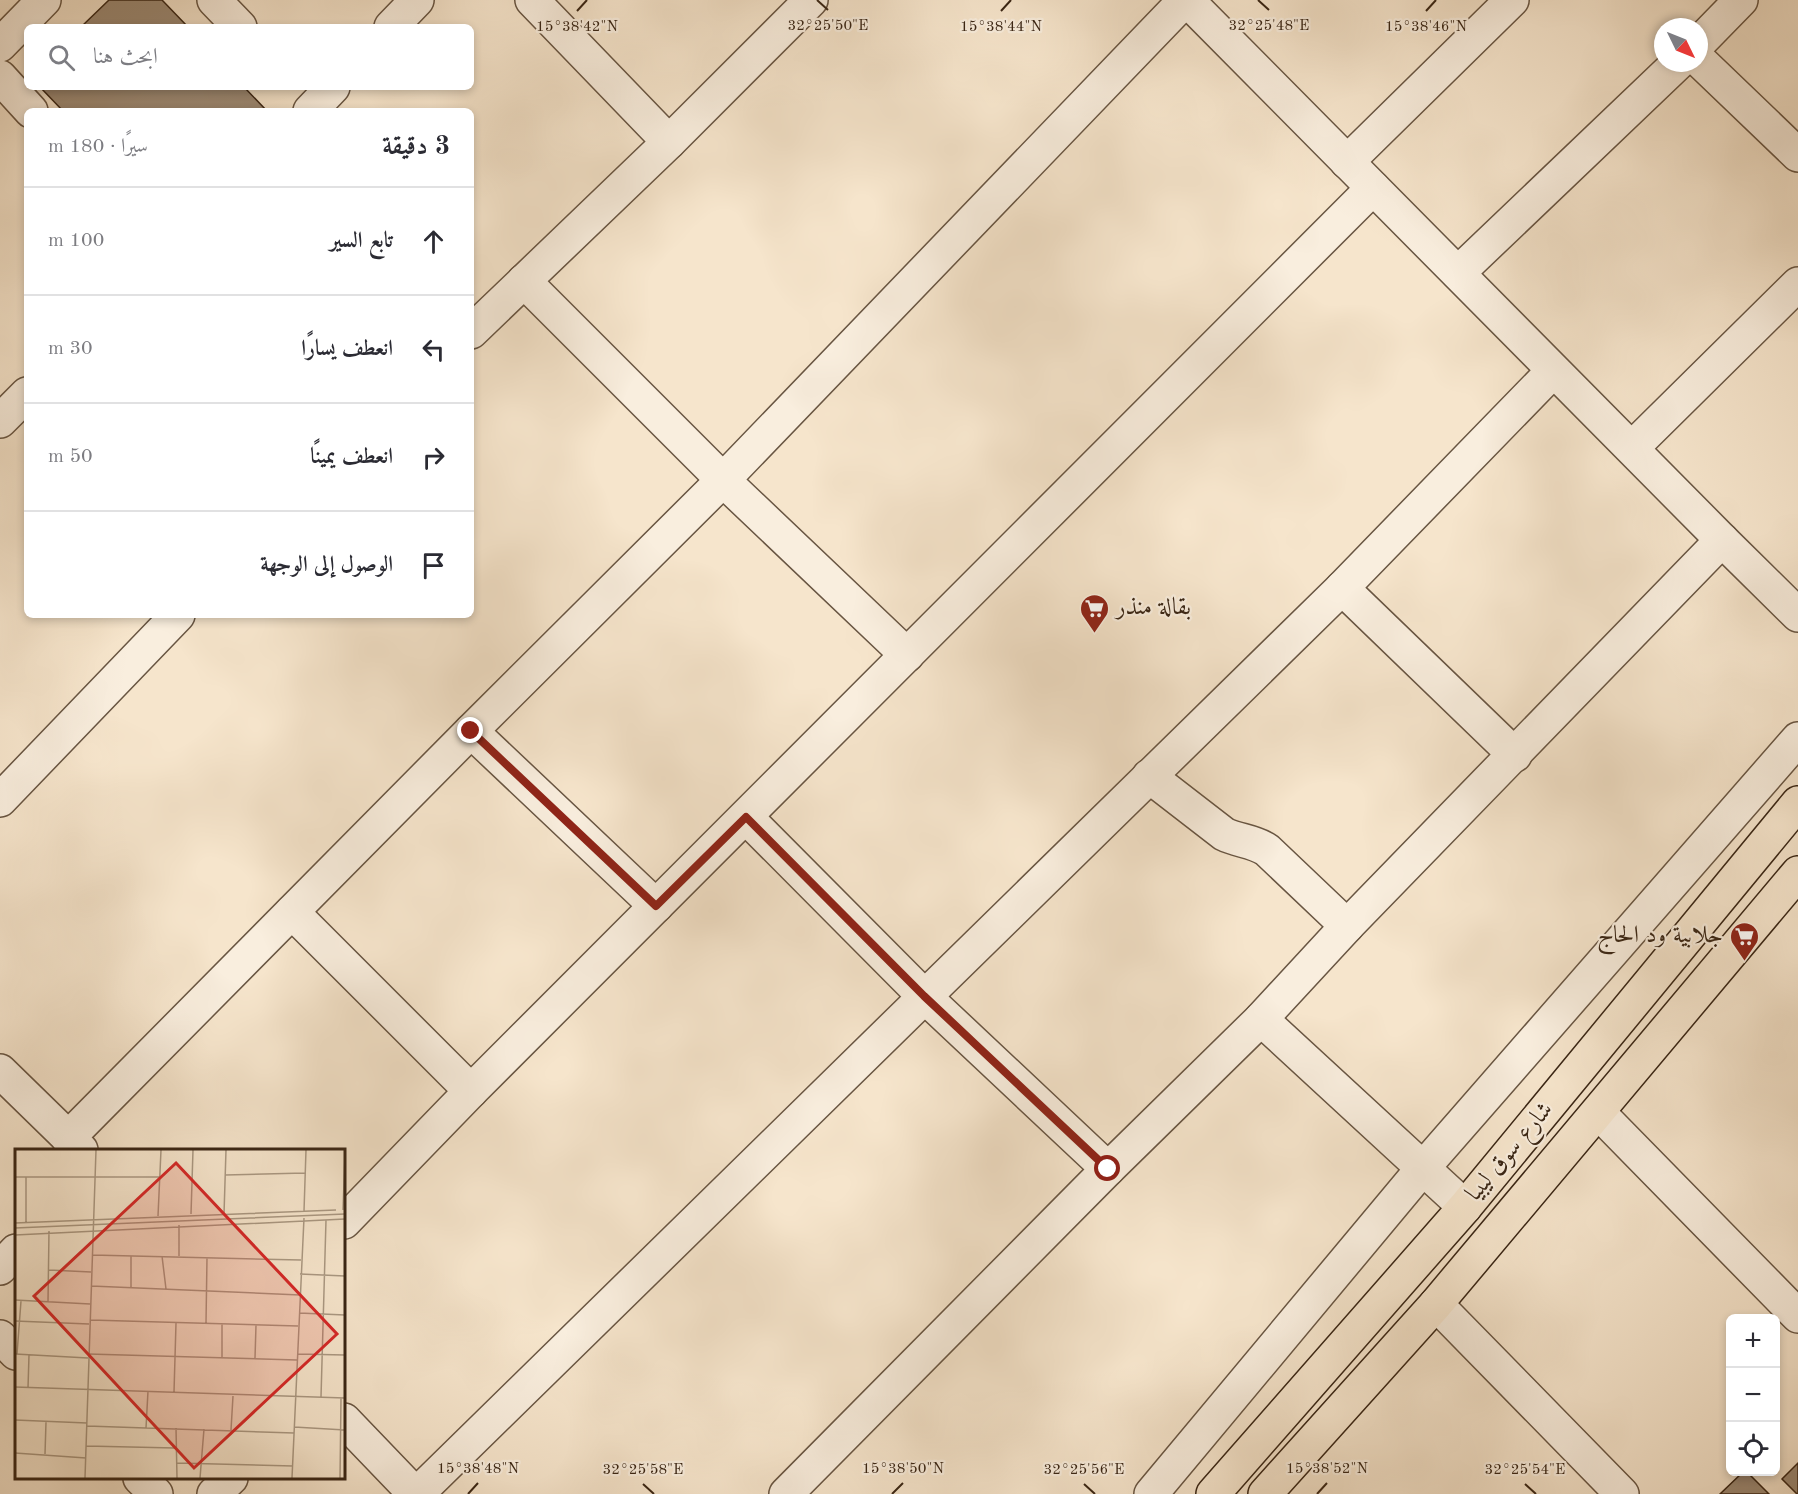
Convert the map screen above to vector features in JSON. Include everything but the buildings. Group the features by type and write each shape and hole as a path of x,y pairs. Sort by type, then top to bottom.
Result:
{"main road":[{"name":"شارع سوق ليبيا","path":"1213,1494 1465,1207 1798,803"},
{"name":"شارع سوق ليبيا","path":"1265,1494 1436,1304 1798,873"}],"street":[{"path":"0,45 44,0"},
{"path":"214,0 237,24"},
{"path":"394,24 417,0"},
{"path":"532,0 669,142"},
{"path":"474,329 669,142 811,0"},
{"path":"0,1071 75,1144 292,912 723,480 1186,0 1798,615"},
{"path":"1347,162 1512,0"},
{"path":"1708,34 1742,0"},
{"path":"1708,69 1798,155"},
{"path":"1458,273 1669,72"},
{"path":"0,77 28,108"},
{"path":"345,1221 471,1091 1373,188"},
{"path":"524,281 723,480 907,655"},
{"path":"1632,448 1798,284"},
{"path":"345,1421 416,1494 1342,588 1554,371"},
{"path":"786,1494 1108,1169 1262,1019 1347,926 1722,540"},
{"path":"1342,588 1515,755"},
{"path":"0,800 175,618"},
{"path":"471,731 656,906"},
{"path":"1151,1494 1423,1168 1798,739"},
{"path":"1149,776 1224,834 1234,839 1259,844 1267,850 1347,926"},
{"path":"746,817 924,996 1108,1169"},
{"path":"292,912 471,1091"},
{"path":"1262,1019 1465,1207"},
{"path":"1599,1112 1798,1316"},
{"path":"0,1268 15,1252"},
{"path":"1436,1304 1622,1494"},
{"path":"0,1337 15,1352"},
{"path":"141,1479 156,1494"},
{"path":"214,1494 230,1479"}],"place":[{"name":"بقالة منذر","path":"1095,634"},
{"name":"جلابية ود الحاج","path":"1744,962"}],"route":[{"path":"471,731 656,906 746,817 924,996 1108,1169"}]}
